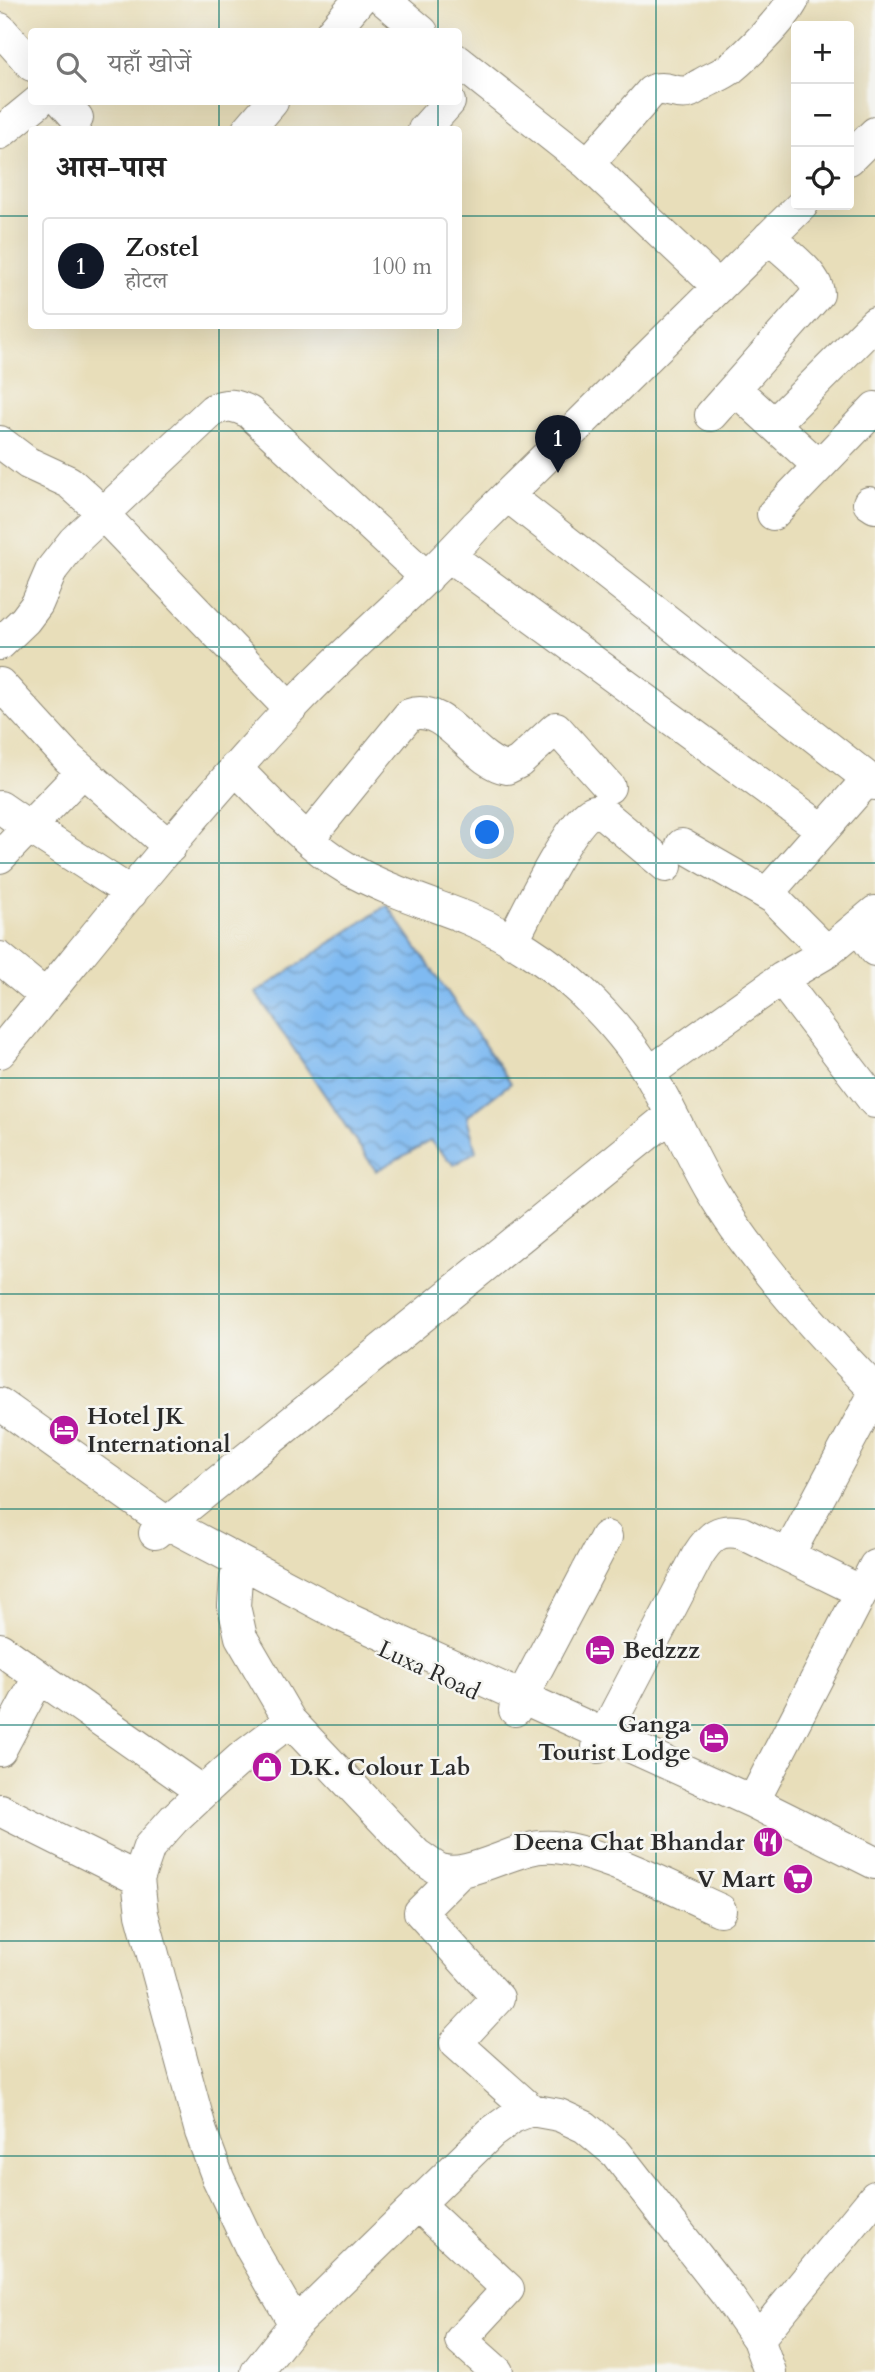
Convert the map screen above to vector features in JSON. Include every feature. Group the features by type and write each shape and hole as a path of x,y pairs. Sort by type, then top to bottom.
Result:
{"street":[{"path":"335,28 359,0"},
{"path":"384,0 417,28"},
{"path":"588,164 651,92 663,88 687,92 722,75 769,30 793,0"},
{"path":"0,29 28,60"},
{"path":"464,76 588,164 719,287"},
{"path":"0,133 34,105"},
{"path":"251,126 269,105"},
{"path":"428,126 446,105"},
{"path":"854,154 875,134"},
{"path":"0,1052 235,768 290,709 438,567 476,526 797,210"},
{"path":"711,415 818,294 814,279 769,237"},
{"path":"774,424 875,323"},
{"path":"735,389 819,466"},
{"path":"0,644 37,604 59,558 102,512 213,410 224,404 238,407 249,412 438,567 822,829"},
{"path":"773,514 875,408"},
{"path":"0,442 28,463 69,482 102,512 290,709"},
{"path":"508,496 872,782 822,829 775,882 772,888 774,898"},
{"path":"0,684 33,722 83,771 170,847"},
{"path":"309,839 409,715 418,712 435,716 495,764 507,768 519,762 556,728 609,787"},
{"path":"235,768 309,839 343,866 374,882 470,919 551,966 581,992 617,1028 649,1073 712,1192 745,1240 785,1292 875,1392 788,1555"},
{"path":"0,857 83,771"},
{"path":"0,807 131,893"},
{"path":"512,942 570,836 597,811 674,855 774,898 827,952"},
{"path":"649,1073 781,979 869,929"},
{"path":"0,958 46,996"},
{"path":"781,979 875,1102"},
{"path":"161,1528 671,1115"},
{"path":"0,1404 161,1528 518,1703 606,1537"},
{"name":"Luxa Road","path":"0,1428 236,1578 370,1643 518,1703 601,1741 875,1880"},
{"path":"753,1802 868,1579 788,1555 742,1532 730,1530 717,1534 706,1544 601,1741 753,1802 875,1863"},
{"path":"236,1578 234,1606 241,1637 289,1721 416,1854 440,1870 461,1871 514,1852 541,1846 566,1847 602,1859 720,1910"},
{"path":"0,1649 203,1792"},
{"path":"0,1750 39,1677"},
{"path":"289,1721 241,1758 174,1819 149,1847 138,1879 142,1914 201,2132 218,2178 251,2248 295,2324"},
{"path":"0,1810 138,1879"},
{"path":"461,1871 420,1912 498,1998 456,2043 531,2110"},
{"path":"257,2372 295,2324 416,2204 491,2133 513,2117 531,2110 559,2115 585,2127 616,2153 758,2339 770,2372"},
{"path":"758,2339 875,2197"},
{"path":"416,2204 508,2289 461,2340 497,2372"}],"water":[{"path":"387,905 511,1083 467,1117 476,1151 454,1165 430,1141 376,1171 256,993"}],"place":[{"name":"Zostel","path":"558,473"},
{"name":"Hotel JK International","path":"64,1430"},
{"name":"Bedzzz","path":"600,1650"},
{"name":"Ganga Tourist Lodge","path":"714,1738"},
{"name":"D.K. Colour Lab","path":"267,1767"},
{"name":"Deena Chat Bhandar","path":"768,1842"},
{"name":"V Mart","path":"798,1879"}]}
